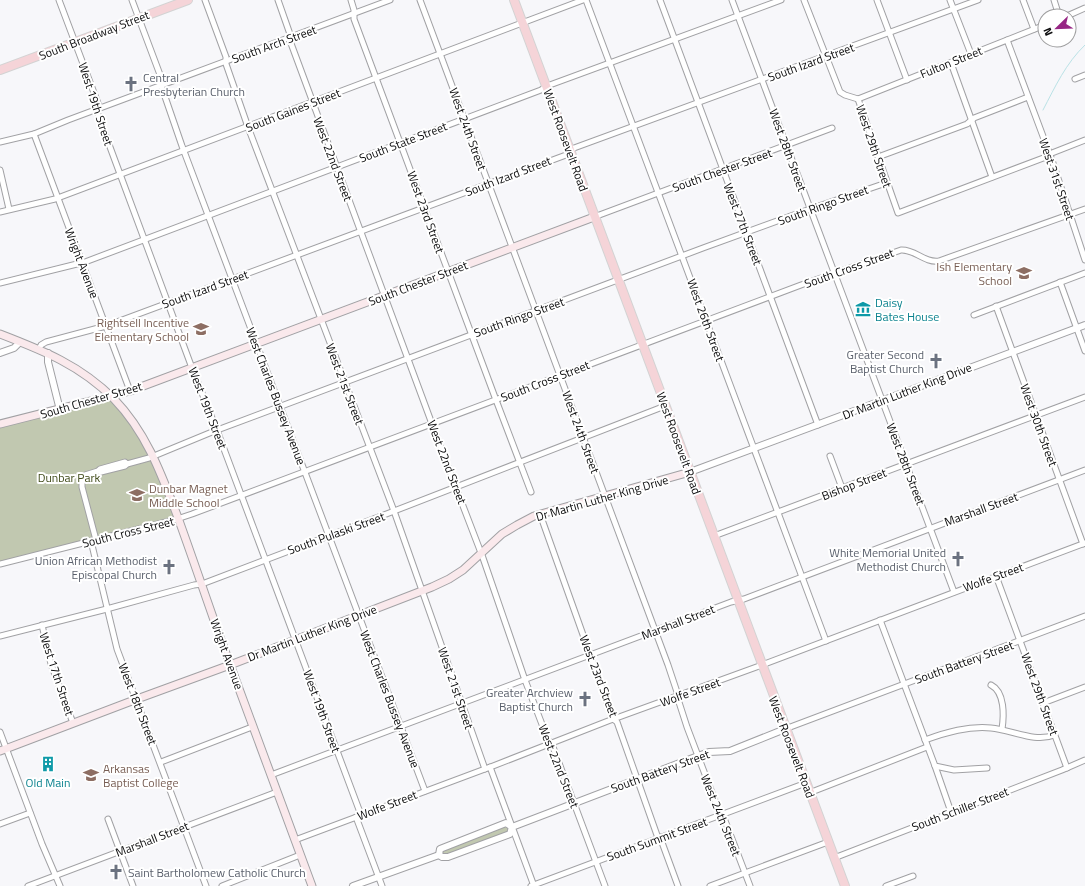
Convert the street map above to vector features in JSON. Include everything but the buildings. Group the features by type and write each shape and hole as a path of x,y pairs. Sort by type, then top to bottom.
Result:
{"main road":[{"name":"South Broadway Street","path":"0,70 188,0"},
{"name":"West Roosevelt Road","path":"514,0 785,729 845,886"},
{"name":"South Chester Street","path":"0,424 112,397 130,391 594,217"},
{"name":"Wright Avenue","path":"0,334 48,353 81,371 112,397 136,426 154,456 202,584 252,727 312,886"},
{"name":"Dr Martin Luther King Drive","path":"3,750 230,665 437,585 469,565 496,539 509,529 540,514 690,472"}],"street":[{"name":"West 19th Street","path":"59,0 98,106 97,112 144,240 242,496 336,750 382,886"},
{"name":"West Charles Bussey Avenue","path":"132,0 162,80 162,86 184,151 425,791"},
{"name":"West 21st Street","path":"205,0 226,57 226,64 248,127 394,511 461,704 512,827 533,886"},
{"name":"West 22nd Street","path":"278,0 312,103 481,553 526,680 550,743 553,747 605,886"},
{"name":"West 23rd Street","path":"351,0 354,10 353,16 531,492"},
{"name":"South Arch Street","path":"0,142 34,134 390,0"},
{"name":"West 24th Street","path":"420,0 655,631 718,811 724,818 750,886"},
{"name":"South Gaines Street","path":"0,212 58,198 441,55 583,0"},
{"name":"West 26th Street","path":"586,0 826,641"},
{"name":"West 27th Street","path":"660,0 722,170 766,281 770,297 818,425"},
{"name":"West 28th Street","path":"732,0 954,592"},
{"name":"South State Street","path":"0,283 82,263 541,90 547,86 780,0"},
{"name":"West 29th Street","path":"804,0 840,92 858,99 886,183 898,213 992,177"},
{"path":"877,0 907,80"},
{"path":"950,0 971,54"},
{"name":"South Izard Street","path":"39,349 41,345 46,342 106,326 168,304 566,155 574,148 978,0"},
{"path":"1023,0 1034,29"},
{"name":"Fulton Street","path":"858,99 1037,28"},
{"name":"West 31st Street","path":"1007,40 1050,155 1085,260"},
{"path":"951,63 992,177 1046,157 1085,140"},
{"path":"1075,79 1085,75"},
{"path":"878,157 967,124 971,119 1028,97"},
{"name":"South Chester Street","path":"594,217 832,128"},
{"name":"Wright Avenue","path":"34,134 130,391"},
{"path":"0,170 9,209"},
{"name":"South Ringo Street","path":"98,471 101,472 125,466 154,456 280,407 746,232 886,183"},
{"name":"South Cross Street","path":"0,564 178,519 834,273 900,250 909,250 930,261 939,261 1085,209"},
{"path":"974,315 1085,273"},
{"path":"1060,282 1085,351"},
{"name":"West 30th Street","path":"996,306 1059,480 1084,543"},
{"name":"Dr Martin Luther King Drive","path":"690,472 1085,325"},
{"path":"0,353 14,348 20,342"},
{"path":"48,353 48,362 60,410"},
{"name":"Bishop Street","path":"714,536 1085,397"},
{"name":"South Pulaski Street","path":"0,636 202,584 665,406"},
{"path":"830,456 842,488"},
{"name":"Marshall Street","path":"271,775 1085,470"},
{"name":"West 18th Street","path":"98,471 85,475 82,481 107,609 117,649 161,762 206,886"},
{"name":"West 23rd Street","path":"540,514 613,719 617,722 636,779 678,886"},
{"name":"Wolfe Street","path":"295,840 613,719 762,665 1084,543"},
{"name":"West 29th Street","path":"996,576 1066,768"},
{"name":"South Battery Street","path":"353,886 439,855 442,857 448,857 510,834 512,827 636,779 709,752 730,751 904,683 1085,616"},
{"path":"880,620 952,812"},
{"name":"West 17th Street","path":"42,625 52,664 73,724"},
{"path":"991,685 996,688 1000,696 1003,711 1002,729"},
{"path":"1043,703 1085,687"},
{"path":"161,762 252,727"},
{"path":"925,740 946,732 984,727 1002,729 1036,738 1046,738 1054,735"},
{"path":"0,732 3,750 60,886"},
{"path":"809,793 927,747"},
{"name":"South Schiller Street","path":"834,858 1085,760"},
{"path":"935,766 954,770 987,768"},
{"name":"South Summit Street","path":"533,886 806,783"},
{"name":"Marshall Street","path":"28,886 277,792"},
{"path":"0,824 30,813"},
{"path":"108,819 133,886"},
{"path":"439,855 440,849 444,847 506,823 512,827"},
{"path":"710,886 828,842"},
{"path":"222,886 300,855"},
{"path":"886,886 913,876"}],"green space":[{"name":"Dunbar Park","path":"112,397 136,426 179,519 0,564 0,424"},
{"path":"504,826 508,829 508,832 446,856 441,852"}],"waterway":[{"path":"1043,110 1067,67 1085,45"}],"place":[{"name":"Central Presbyterian Church","path":"131,84"},
{"name":"Ish Elementary School","path":"1024,273"},
{"name":"Daisy Bates House","path":"863,309"},
{"name":"Rightsell Incentive Elementary School","path":"201,329"},
{"name":"Greater Second Baptist Church","path":"936,361"},
{"name":"Dunbar Magnet Middle School","path":"137,495"},
{"name":"White Memorial United Methodist Church","path":"958,559"},
{"name":"Union African Methodist Episcopal Church","path":"169,567"},
{"name":"Greater Archview Baptist Church","path":"585,699"},
{"name":"Old Main","path":"48,764"},
{"name":"Arkansas Baptist College","path":"91,775"},
{"name":"Saint Bartholomew Catholic Church","path":"116,872"}]}
